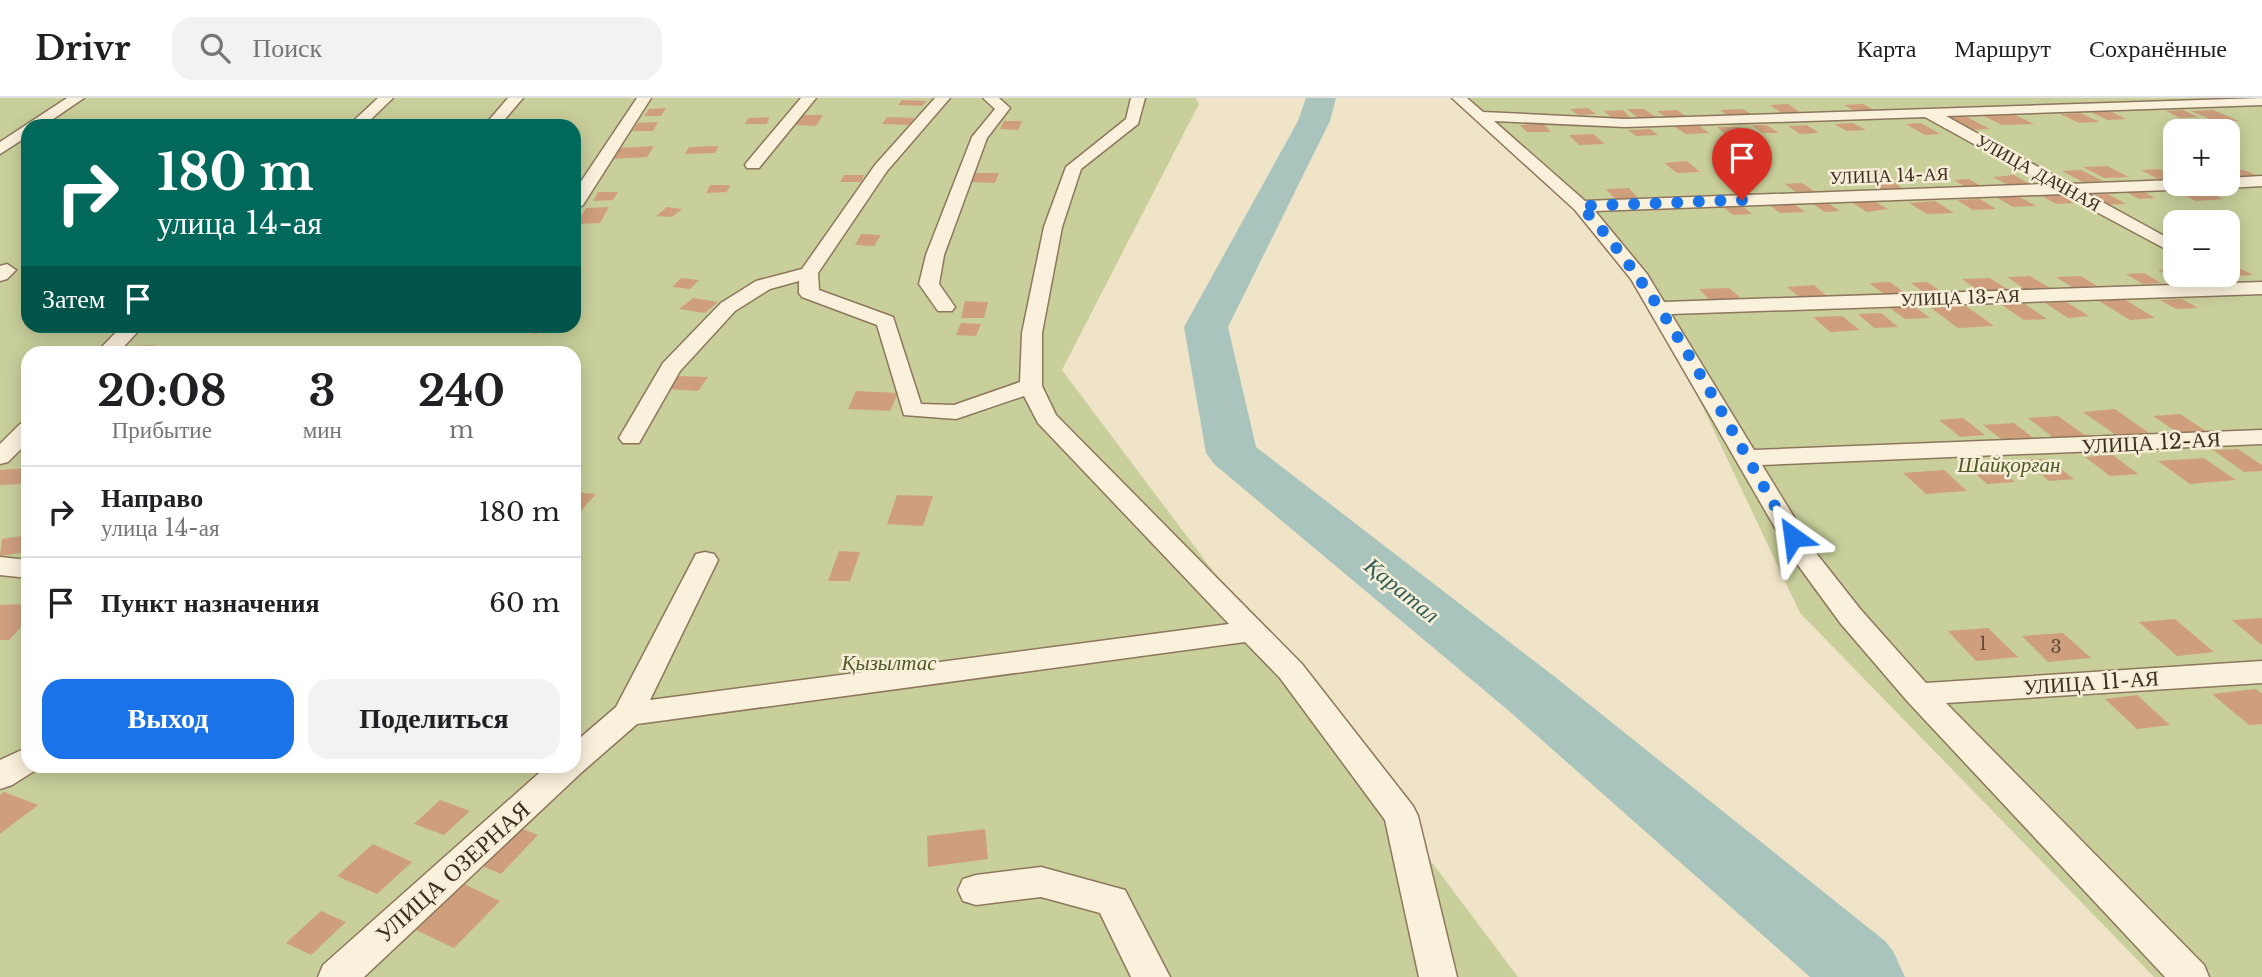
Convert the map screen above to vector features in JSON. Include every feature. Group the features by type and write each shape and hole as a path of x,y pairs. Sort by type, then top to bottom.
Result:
{"street":[{"path":"44,119 77,98"},
{"path":"363,119 386,98"},
{"path":"497,119 516,98"},
{"path":"581,194 645,98"},
{"path":"753,165 809,98"},
{"path":"943,98 881,168 809,273 809,293 886,321 912,410 956,412 1031,386"},
{"path":"946,307 929,284 935,255 980,137 1003,108 990,98"},
{"path":"1138,98 1133,121 1074,167 1053,227 1032,333 1031,386 1046,418 1291,671 1401,816 1438,977"},
{"path":"1459,98 1581,206 1609,237 1658,307 1804,556 1851,617 1919,694 2190,977"},
{"name":"УЛИЦА ДАЧНАЯ","path":"1899,98 2163,242"},
{"path":"1479,116 1625,123 2262,102"},
{"path":"0,149 21,134"},
{"path":"2240,182 2262,181"},
{"name":"УЛИЦА 14-АЯ","path":"1581,206 2163,185"},
{"path":"631,438 671,368 728,307 763,285 809,273"},
{"path":"2240,283 2257,291"},
{"name":"УЛИЦА 13-АЯ","path":"1658,307 2257,291"},
{"path":"113,346 126,333"},
{"path":"0,457 21,436"},
{"name":"УЛИЦА 12-АЯ","path":"1745,458 2262,437"},
{"path":"581,756 628,714 705,560"},
{"path":"0,566 21,568"},
{"path":"628,714 1251,631"},
{"name":"УЛИЦА 11-АЯ","path":"1919,694 2262,672"},
{"path":"0,776 21,763"},
{"name":"УЛИЦА ОЗЕРНАЯ","path":"337,977 561,773"},
{"path":"976,890 1041,882 1112,901 1151,977"}],"green space":[{"name":"Қызылтас","path":"0,98 1196,98 1199,104 1062,370 1518,977 0,977"},
{"name":"Шайқорған","path":"1462,98 2262,98 2262,977 2154,977 1800,613 1629,251 1574,189"}],"building":[{"path":"902,100 926,101 922,106 898,105"},
{"path":"1788,104 1801,113 1783,114 1770,105"},
{"path":"1863,104 1877,112 1858,113 1844,105"},
{"path":"666,108 661,116 644,116 649,109"},
{"path":"1588,108 1596,114 1578,115 1570,109"},
{"path":"1627,109 1644,109 1656,117 1638,118"},
{"path":"1743,109 1754,116 1730,117 1720,110"},
{"path":"1623,110 1632,119 1613,119 1604,111"},
{"path":"1677,110 1687,117 1667,118 1657,111"},
{"path":"2183,110 2198,117 2180,118 2166,111"},
{"path":"2213,110 2234,119 2210,119 2191,111"},
{"path":"2110,111 2126,119 2107,120 2091,112"},
{"path":"2080,113 2100,122 2079,123 2060,114"},
{"path":"802,115 823,115 816,126 794,125"},
{"path":"2015,115 2034,124 2002,125 1984,116"},
{"path":"1965,116 1990,129 1970,130 1945,117"},
{"path":"769,117 767,124 745,124 748,118"},
{"path":"887,117 914,118 909,125 882,124"},
{"path":"1004,121 1022,121 1018,130 1000,129"},
{"path":"658,122 653,131 632,131 638,123"},
{"path":"1853,123 1866,130 1847,131 1834,124"},
{"path":"1921,123 1940,134 1925,135 1906,124"},
{"path":"1544,124 1551,132 1527,132 1520,125"},
{"path":"1698,125 1709,133 1686,134 1675,127"},
{"path":"1751,125 1766,125 1779,133 1763,133"},
{"path":"1807,125 1819,133 1800,134 1788,126"},
{"path":"1717,127 1740,127 1749,133 1725,134"},
{"path":"1650,129 1658,135 1636,136 1628,130"},
{"path":"1593,134 1605,144 1579,145 1569,135"},
{"path":"654,146 647,157 611,159 618,148"},
{"path":"719,146 715,153 685,154 689,147"},
{"path":"1687,161 1700,172 1677,173 1664,163"},
{"path":"2107,166 2129,177 2104,178 2083,167"},
{"path":"2160,169 2163,171 2163,179 2158,179 2141,170"},
{"path":"2081,170 2103,181 2083,182 2062,171"},
{"path":"2240,170 2244,170 2261,177 2240,178"},
{"path":"972,173 999,173 995,183 967,182"},
{"path":"844,175 864,175 861,182 840,182"},
{"path":"2014,175 2031,185 2010,186 1993,177"},
{"path":"1969,179 1983,187 1967,188 1954,180"},
{"path":"1892,181 1902,188 1880,189 1870,182"},
{"path":"1802,183 1814,191 1796,192 1785,184"},
{"path":"710,185 730,185 727,192 706,193"},
{"path":"1629,188 1638,198 1615,199 1606,189"},
{"path":"2140,190 2155,198 2139,199 2124,191"},
{"path":"598,192 618,192 613,200 593,201"},
{"path":"2058,192 2076,203 2056,204 2037,193"},
{"path":"2108,194 2126,204 2102,205 2084,195"},
{"path":"2018,196 2036,206 2013,207 1996,197"},
{"path":"2186,196 2217,196 2223,199 2196,201"},
{"path":"1980,199 1996,209 1973,210 1957,200"},
{"path":"1872,200 1888,209 1867,212 1851,202"},
{"path":"1935,201 1954,213 1927,214 1909,203"},
{"path":"1793,203 1805,212 1780,213 1768,204"},
{"path":"1828,203 1840,211 1825,212 1813,204"},
{"path":"1741,205 1752,214 1733,215 1722,206"},
{"path":"609,207 600,223 581,224 581,216 586,208"},
{"path":"667,207 682,209 672,217 656,216"},
{"path":"861,234 881,235 874,246 855,245"},
{"path":"2240,268 2253,275 2240,276"},
{"path":"2144,273 2161,283 2143,284 2126,274"},
{"path":"2030,276 2050,288 2026,290 2007,277"},
{"path":"2081,276 2100,288 2075,289 2056,277"},
{"path":"681,278 699,280 690,289 672,287"},
{"path":"1990,278 2010,291 1980,292 1962,279"},
{"path":"1890,282 1905,293 1884,294 1869,283"},
{"path":"1927,282 1940,291 1923,292 1911,283"},
{"path":"1814,285 1829,298 1803,300 1787,287"},
{"path":"1729,288 1743,300 1712,302 1699,289"},
{"path":"693,298 718,302 705,313 679,309"},
{"path":"2124,299 2155,318 2130,320 2099,301"},
{"path":"2182,299 2198,308 2176,309 2160,300"},
{"path":"965,301 988,302 984,318 961,318"},
{"path":"2066,302 2089,316 2068,318 2045,303"},
{"path":"2025,304 2047,319 2024,320 2002,305"},
{"path":"1966,306 1994,326 1958,328 1931,308"},
{"path":"1915,307 1930,318 1905,319 1890,308"},
{"path":"1881,313 1898,327 1874,328 1858,314"},
{"path":"1842,316 1860,330 1830,332 1813,317"},
{"path":"961,323 981,324 976,336 956,335"},
{"path":"678,376 708,377 698,391 668,389"},
{"path":"856,391 898,393 890,411 848,409"},
{"path":"2115,409 2149,433 2117,436 2083,412"},
{"path":"2180,414 2206,431 2178,433 2153,416"},
{"path":"2058,416 2086,436 2055,439 2028,418"},
{"path":"1963,418 1985,435 1960,437 1939,420"},
{"path":"2014,423 2036,440 2005,442 1983,425"},
{"path":"2238,449 2262,465 2262,471 2244,472 2213,450"},
{"path":"2113,455 2138,474 2110,476 2085,457"},
{"path":"2204,458 2236,480 2190,484 2158,461"},
{"path":"2048,459 2074,479 2049,481 2024,460"},
{"path":"1991,461 2015,482 1987,484 1963,463"},
{"path":"21,468 21,484 0,485 0,470"},
{"path":"1944,470 1967,491 1926,494 1903,473"},
{"path":"581,493 596,494 581,511"},
{"path":"897,495 933,496 923,526 887,524"},
{"path":"21,536 21,553 0,556 2,539"},
{"path":"839,551 860,552 850,581 828,581"},
{"path":"21,604 21,627 9,640 0,640 0,605"},
{"path":"2262,618 2262,645 2232,620"},
{"path":"2175,619 2214,652 2177,656 2139,622"},
{"path":"1988,628 2018,657 1976,661 1948,631"},
{"path":"2063,633 2091,658 2048,662 2022,636"},
{"path":"2256,689 2262,694 2262,724 2249,725 2212,694"},
{"path":"2137,695 2170,725 2137,729 2105,699"},
{"path":"4,792 38,805 0,834 0,795"},
{"path":"440,800 470,811 444,835 414,824"},
{"path":"513,825 538,835 501,874 475,863"},
{"path":"985,829 988,859 928,867 927,836"},
{"path":"373,844 412,862 377,894 337,876"},
{"path":"460,882 500,901 454,948 412,928"},
{"path":"321,911 346,922 311,955 286,943"}],"waterway":[{"name":"Қаратал","path":"1321,98 1314,121 1206,327 1232,453 1532,694 1856,967 1864,977"}],"route":[{"path":"1742,200 1581,206 1640,278 1793,537"}]}
